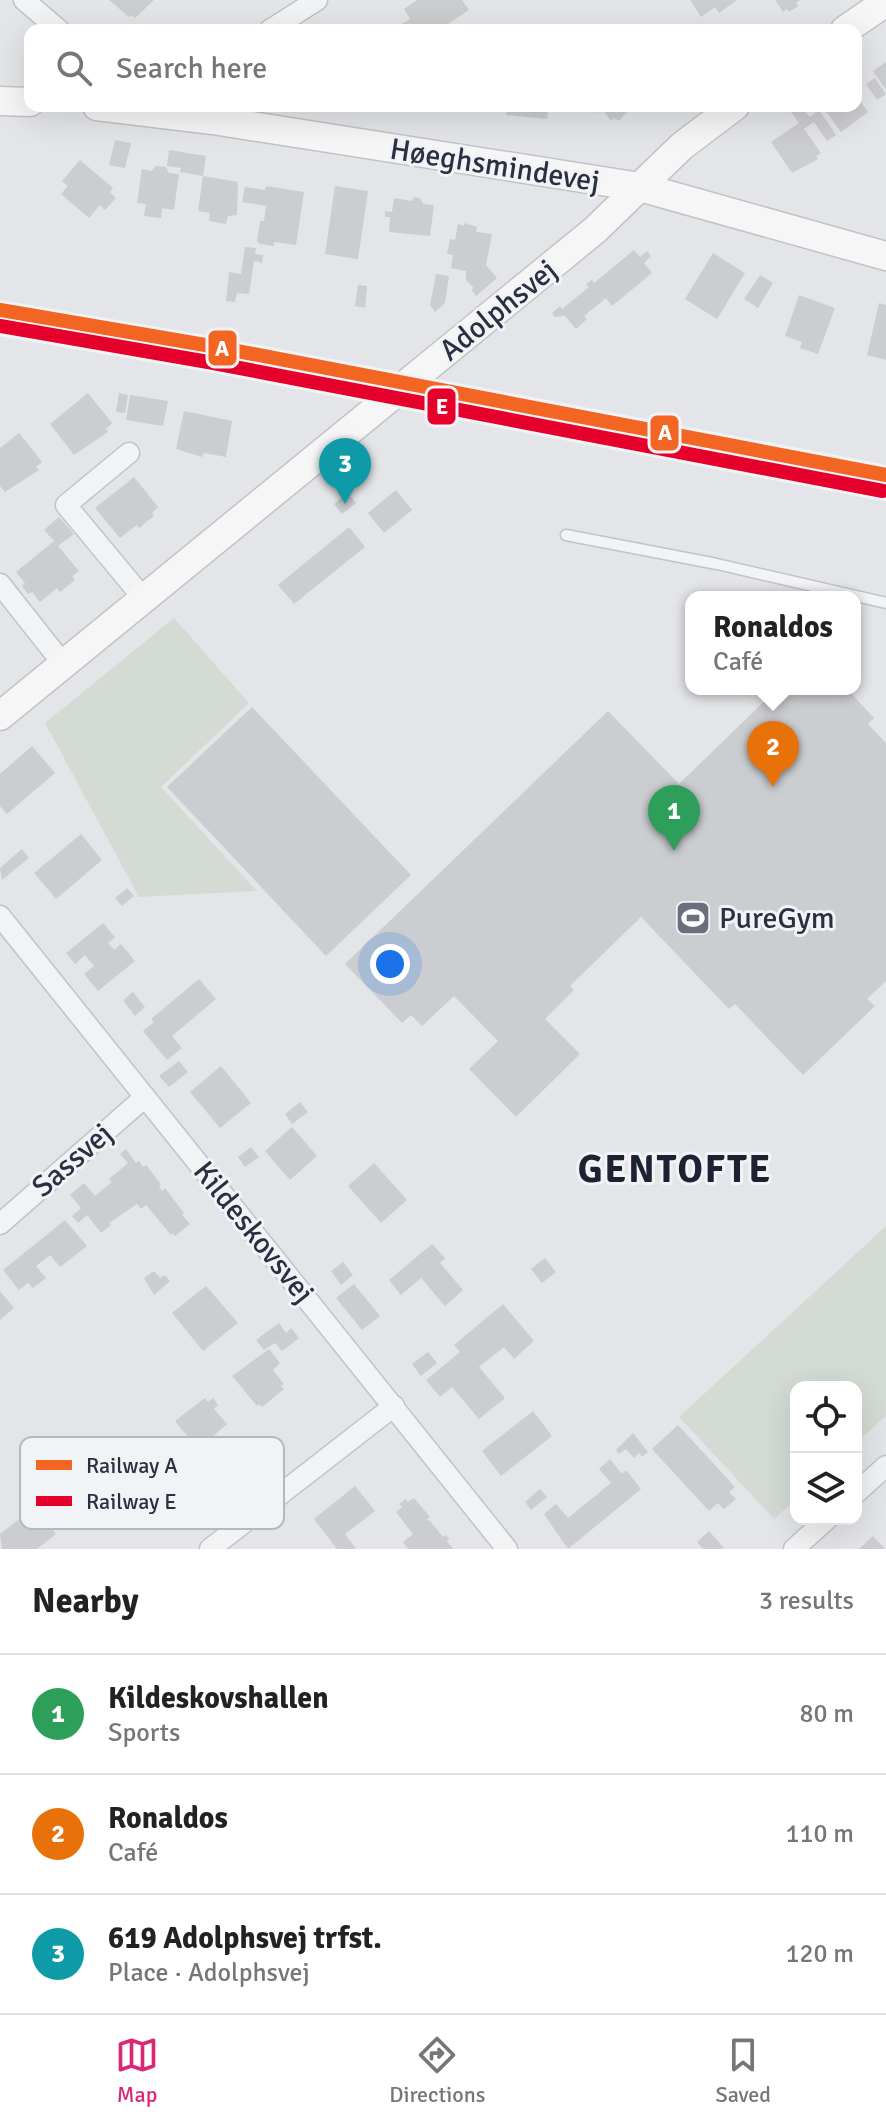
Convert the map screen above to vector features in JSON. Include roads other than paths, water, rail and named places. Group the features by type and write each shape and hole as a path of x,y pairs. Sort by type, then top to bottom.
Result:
{"street":[{"path":"24,0 52,24"},
{"path":"279,24 317,0"},
{"path":"854,24 886,2"},
{"path":"0,101 24,102"},
{"name":"Adolphsvej","path":"0,716 595,230 682,146 727,112"},
{"name":"Høeghsmindevej","path":"215,113 640,187 886,256"},
{"path":"129,453 66,505 144,599"},
{"path":"0,584 64,665"},
{"name":"Kildeskovsvej","path":"0,916 507,1549"},
{"name":"Sassvej","path":"0,1224 145,1097"},
{"path":"284,1491 394,1406"},
{"path":"862,1488 886,1466"},
{"path":"794,1549 820,1525"},
{"path":"210,1549 236,1529"}],"lane":[{"path":"566,535 717,564 834,591"},
{"path":"861,597 886,603"}],"rail line":[{"name":"A","path":"0,310 211,346 886,475"},
{"name":"E","path":"0,326 208,362 883,491"}],"place":[{"name":"619 Adolphsvej trfst.","path":"345,504"},
{"name":"Ronaldos","path":"773,787"},
{"name":"Kildeskovshallen","path":"674,851"},
{"name":"PureGym","path":"693,918"}],"district":[{"name":"GENTOFTE","path":"675,1169"}]}
